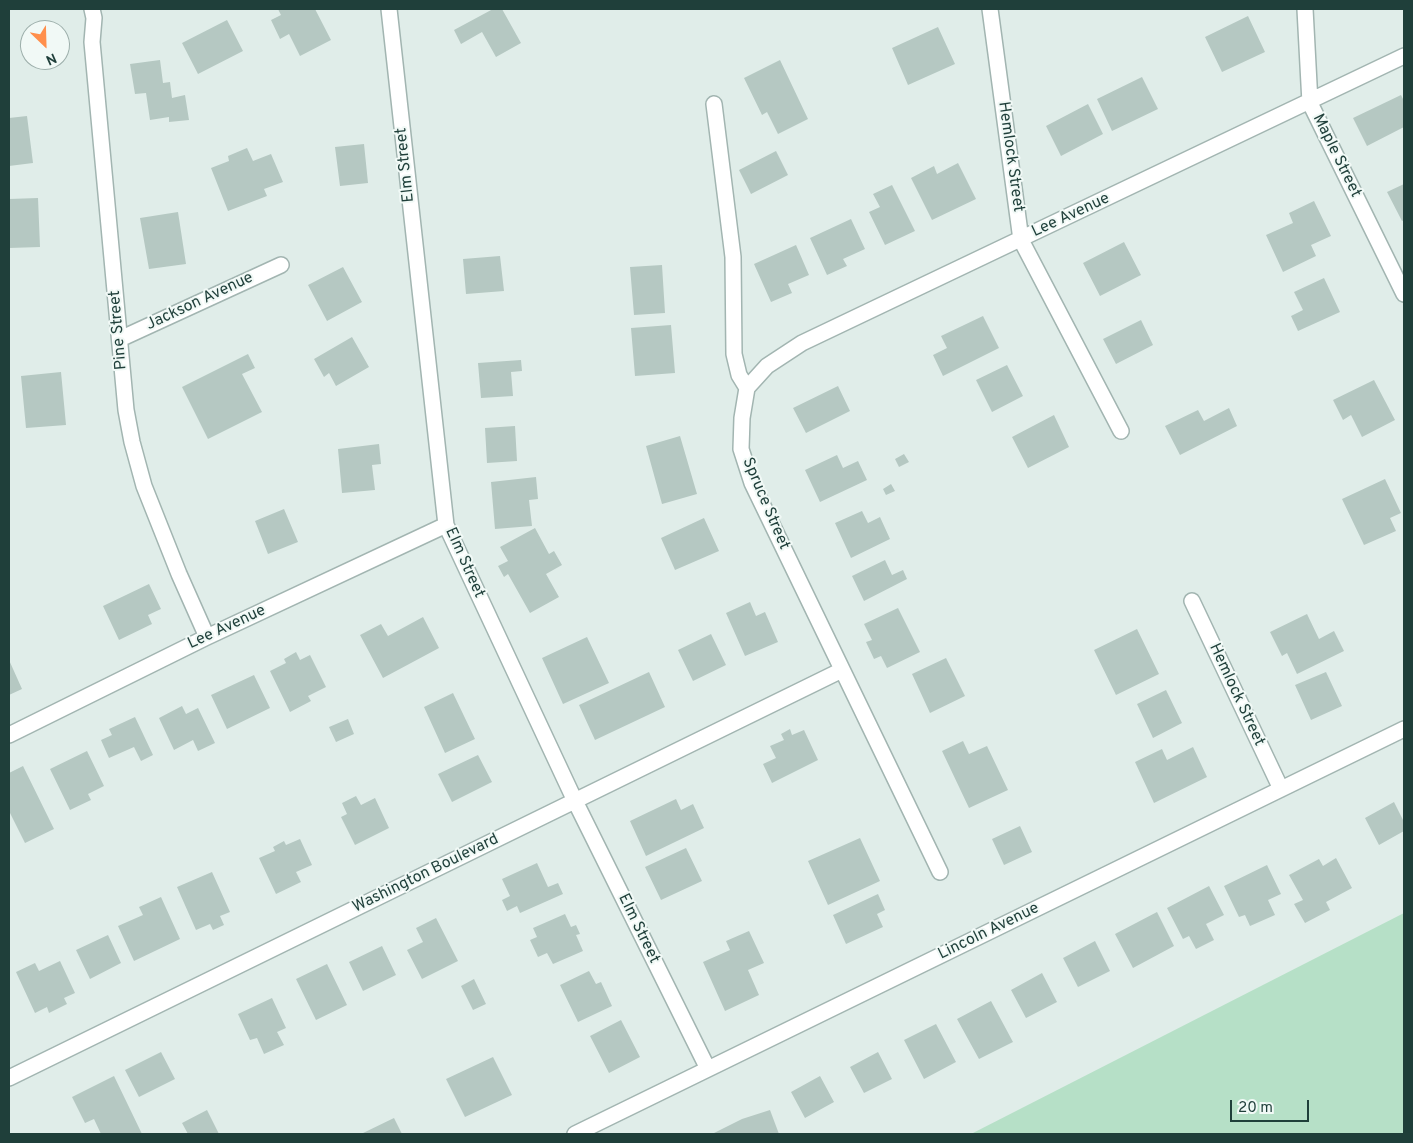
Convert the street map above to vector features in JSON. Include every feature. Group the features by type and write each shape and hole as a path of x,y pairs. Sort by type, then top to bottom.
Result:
{"street":[{"name":"Elm Street","path":"389,9 446,525 575,801 708,1069"},
{"name":"Hemlock Street","path":"990,9 1021,240 1121,431"},
{"name":"Maple Street","path":"1305,9 1310,102 1404,294"},
{"name":"Pine Street","path":"97,12 92,42 126,410 132,442 144,486 179,574 207,637"},
{"name":"Lee Avenue","path":"747,388 768,366 802,343 1404,56"},
{"path":"714,104 733,257 734,354 739,375 747,388"},
{"name":"Jackson Avenue","path":"120,340 281,265"},
{"name":"Spruce Street","path":"747,388 742,418 741,449 752,483 940,872"},
{"name":"Lee Avenue","path":"9,735 207,637 446,525"},
{"name":"Hemlock Street","path":"1192,601 1281,789"},
{"name":"Washington Boulevard","path":"9,1078 842,670"},
{"name":"Lincoln Avenue","path":"575,1134 1404,730"}],"green space":[{"path":"1404,913 1404,1134 971,1134"}],"building":[{"path":"278,9 315,9 331,40 300,56 289,34 280,39 271,20 281,15"},
{"path":"493,9 502,9 521,43 496,57 482,32 461,44 454,30"},
{"path":"1248,16 1265,52 1222,72 1205,37"},
{"path":"227,20 243,51 198,74 182,43"},
{"path":"938,27 955,64 908,85 892,48"},
{"path":"160,60 163,83 170,82 172,98 185,95 189,120 169,122 169,117 150,120 146,93 135,94 130,64"},
{"path":"780,60 808,119 778,134 767,112 762,115 744,78"},
{"path":"1142,77 1158,109 1112,131 1097,99"},
{"path":"1401,95 1404,101 1404,127 1367,146 1353,118"},
{"path":"1088,104 1103,134 1061,156 1046,126"},
{"path":"27,116 33,163 9,166 9,118"},
{"path":"364,144 368,183 340,186 335,147"},
{"path":"247,148 253,161 271,154 283,182 264,189 267,196 228,211 211,168 229,161 228,156"},
{"path":"776,151 788,175 751,194 739,170"},
{"path":"958,163 976,199 932,220 911,178 934,166 937,174"},
{"path":"1404,184 1404,220 1402,221 1387,192"},
{"path":"892,185 915,231 885,245 869,212 880,207 873,194"},
{"path":"38,198 40,247 9,248 9,199"},
{"path":"1314,201 1331,236 1311,245 1316,256 1283,272 1266,235 1293,223 1289,213"},
{"path":"178,212 186,264 149,269 140,218"},
{"path":"851,219 865,249 843,259 847,266 827,275 810,238"},
{"path":"1124,242 1141,275 1100,296 1083,263"},
{"path":"796,245 809,275 788,284 792,293 771,302 754,264"},
{"path":"500,256 504,291 466,294 463,259"},
{"path":"662,265 665,313 634,315 630,267"},
{"path":"343,267 362,302 327,321 308,285"},
{"path":"1324,278 1340,312 1298,331 1291,316 1303,310 1294,292"},
{"path":"983,316 999,348 943,376 933,355 947,348 941,336"},
{"path":"1141,320 1153,345 1116,364 1103,339"},
{"path":"671,325 675,373 635,376 631,328"},
{"path":"352,337 369,367 336,386 329,373 324,377 314,359"},
{"path":"248,354 255,368 242,374 262,412 208,439 182,387"},
{"path":"521,360 522,371 511,372 513,396 481,398 478,363"},
{"path":"1007,365 1023,396 992,412 976,380"},
{"path":"61,372 66,425 26,428 21,376"},
{"path":"1374,380 1395,420 1362,437 1351,415 1343,420 1333,400"},
{"path":"838,386 850,411 806,433 793,408"},
{"path":"1229,408 1237,426 1180,455 1165,426 1198,410 1204,421"},
{"path":"1054,415 1069,447 1028,468 1012,437"},
{"path":"515,426 517,461 487,463 485,428"},
{"path":"680,436 697,494 662,504 646,446"},
{"path":"379,444 381,464 372,465 375,490 342,493 338,449"},
{"path":"904,454 909,462 899,467 895,459"},
{"path":"837,455 843,468 858,461 867,480 820,502 805,470"},
{"path":"536,477 538,499 529,500 532,526 495,529 491,482"},
{"path":"1385,479 1401,513 1390,518 1396,531 1364,545 1342,499"},
{"path":"891,484 895,491 886,495 883,489"},
{"path":"284,509 298,542 268,554 255,521"},
{"path":"862,511 868,523 880,517 890,539 851,558 835,523"},
{"path":"704,518 719,551 675,570 661,538"},
{"path":"535,528 549,554 554,551 562,565 546,574 559,597 530,613 508,574 504,577 498,566 508,561 500,547"},
{"path":"885,560 892,575 903,570 907,579 864,601 852,576"},
{"path":"149,584 161,609 148,615 152,624 119,640 103,606"},
{"path":"750,602 756,616 765,612 778,642 745,656 726,613"},
{"path":"898,608 920,652 887,668 881,656 874,659 866,642 872,640 864,624"},
{"path":"1307,614 1319,639 1334,631 1344,651 1297,674 1287,653 1282,656 1270,632"},
{"path":"423,617 439,648 383,678 360,635 381,624 388,636"},
{"path":"1137,629 1159,674 1116,695 1094,650"},
{"path":"711,634 726,665 693,681 678,650"},
{"path":"587,637 609,683 563,704 542,658"},
{"path":"296,652 300,660 310,655 326,687 308,696 311,701 290,712 270,671 286,663 284,659"},
{"path":"946,658 965,696 930,713 912,674"},
{"path":"9,660 22,689 9,695"},
{"path":"649,672 665,707 595,740 579,705"},
{"path":"1326,672 1342,706 1311,720 1295,685"},
{"path":"254,675 270,708 227,729 211,695"},
{"path":"1166,690 1182,723 1153,738 1137,704"},
{"path":"453,693 475,739 445,753 424,707"},
{"path":"182,706 186,714 198,708 215,743 198,751 193,740 174,750 159,718"},
{"path":"135,717 153,755 141,761 134,747 109,758 101,740 112,735 109,729"},
{"path":"348,719 354,734 336,742 329,727"},
{"path":"790,729 792,735 804,730 818,760 772,783 763,764 776,758 770,746 784,740 781,734"},
{"path":"963,741 969,754 987,746 1008,790 969,808 942,751"},
{"path":"1193,747 1207,777 1154,803 1135,762 1162,749 1167,760"},
{"path":"87,751 104,786 88,794 91,800 70,810 50,769"},
{"path":"478,755 492,782 452,802 438,774"},
{"path":"23,766 54,829 25,843 9,811 9,773"},
{"path":"356,796 361,805 375,798 389,828 355,845 341,817 347,814 342,803"},
{"path":"676,799 681,810 693,804 704,828 646,856 630,821"},
{"path":"1394,802 1404,822 1404,831 1379,845 1365,818"},
{"path":"1020,826 1032,852 1004,865 992,839"},
{"path":"860,838 880,881 828,905 808,861"},
{"path":"300,839 312,865 296,872 301,882 276,894 259,858 275,851 273,847 284,841 286,845"},
{"path":"686,848 702,881 661,900 645,867"},
{"path":"1336,858 1352,888 1326,902 1330,910 1305,923 1294,904 1303,900 1289,875 1319,859 1323,866"},
{"path":"537,863 548,887 558,883 563,894 520,913 517,906 507,911 502,900 510,896 502,879"},
{"path":"1267,865 1281,894 1268,900 1275,915 1250,926 1245,915 1239,917 1224,886"},
{"path":"212,872 230,912 220,916 224,925 213,930 210,924 196,930 177,887"},
{"path":"1209,886 1224,915 1206,924 1214,940 1196,949 1189,936 1183,939 1167,908"},
{"path":"878,894 885,910 877,914 883,927 846,944 833,915"},
{"path":"161,897 180,939 134,961 118,926 143,915 139,907"},
{"path":"1157,912 1174,946 1133,968 1115,934"},
{"path":"565,914 571,927 576,925 580,934 576,935 583,951 553,964 547,953 538,957 530,940 537,937 533,928"},
{"path":"436,918 458,961 422,979 407,950 423,942 416,928"},
{"path":"749,931 764,963 748,970 759,995 725,1011 703,962 730,950 726,941"},
{"path":"108,935 121,963 90,979 76,950"},
{"path":"1095,941 1110,971 1078,987 1063,958"},
{"path":"382,946 396,975 363,991 349,962"},
{"path":"60,961 75,993 64,998 67,1004 49,1013 47,1007 35,1013 16,972 35,963 39,971"},
{"path":"327,964 347,1005 316,1020 296,979"},
{"path":"589,971 596,984 601,982 612,1006 578,1022 560,985"},
{"path":"1042,973 1057,1002 1026,1018 1011,990"},
{"path":"474,979 486,1004 473,1010 461,986"},
{"path":"272,998 286,1028 277,1032 284,1045 264,1054 257,1038 250,1040 238,1014"},
{"path":"991,1001 1013,1042 979,1059 957,1019"},
{"path":"621,1020 640,1057 609,1073 590,1036"},
{"path":"936,1024 956,1062 924,1079 904,1040"},
{"path":"161,1052 175,1079 139,1097 125,1070"},
{"path":"878,1052 892,1079 864,1093 850,1067"},
{"path":"493,1057 512,1095 465,1117 446,1079"},
{"path":"114,1076 142,1134 101,1134 94,1119 85,1123 72,1097"},
{"path":"820,1076 834,1102 805,1118 791,1092"},
{"path":"207,1110 219,1134 188,1134 182,1123"},
{"path":"770,1110 779,1134 712,1134 742,1119"},
{"path":"394,1118 402,1134 361,1134"}]}
